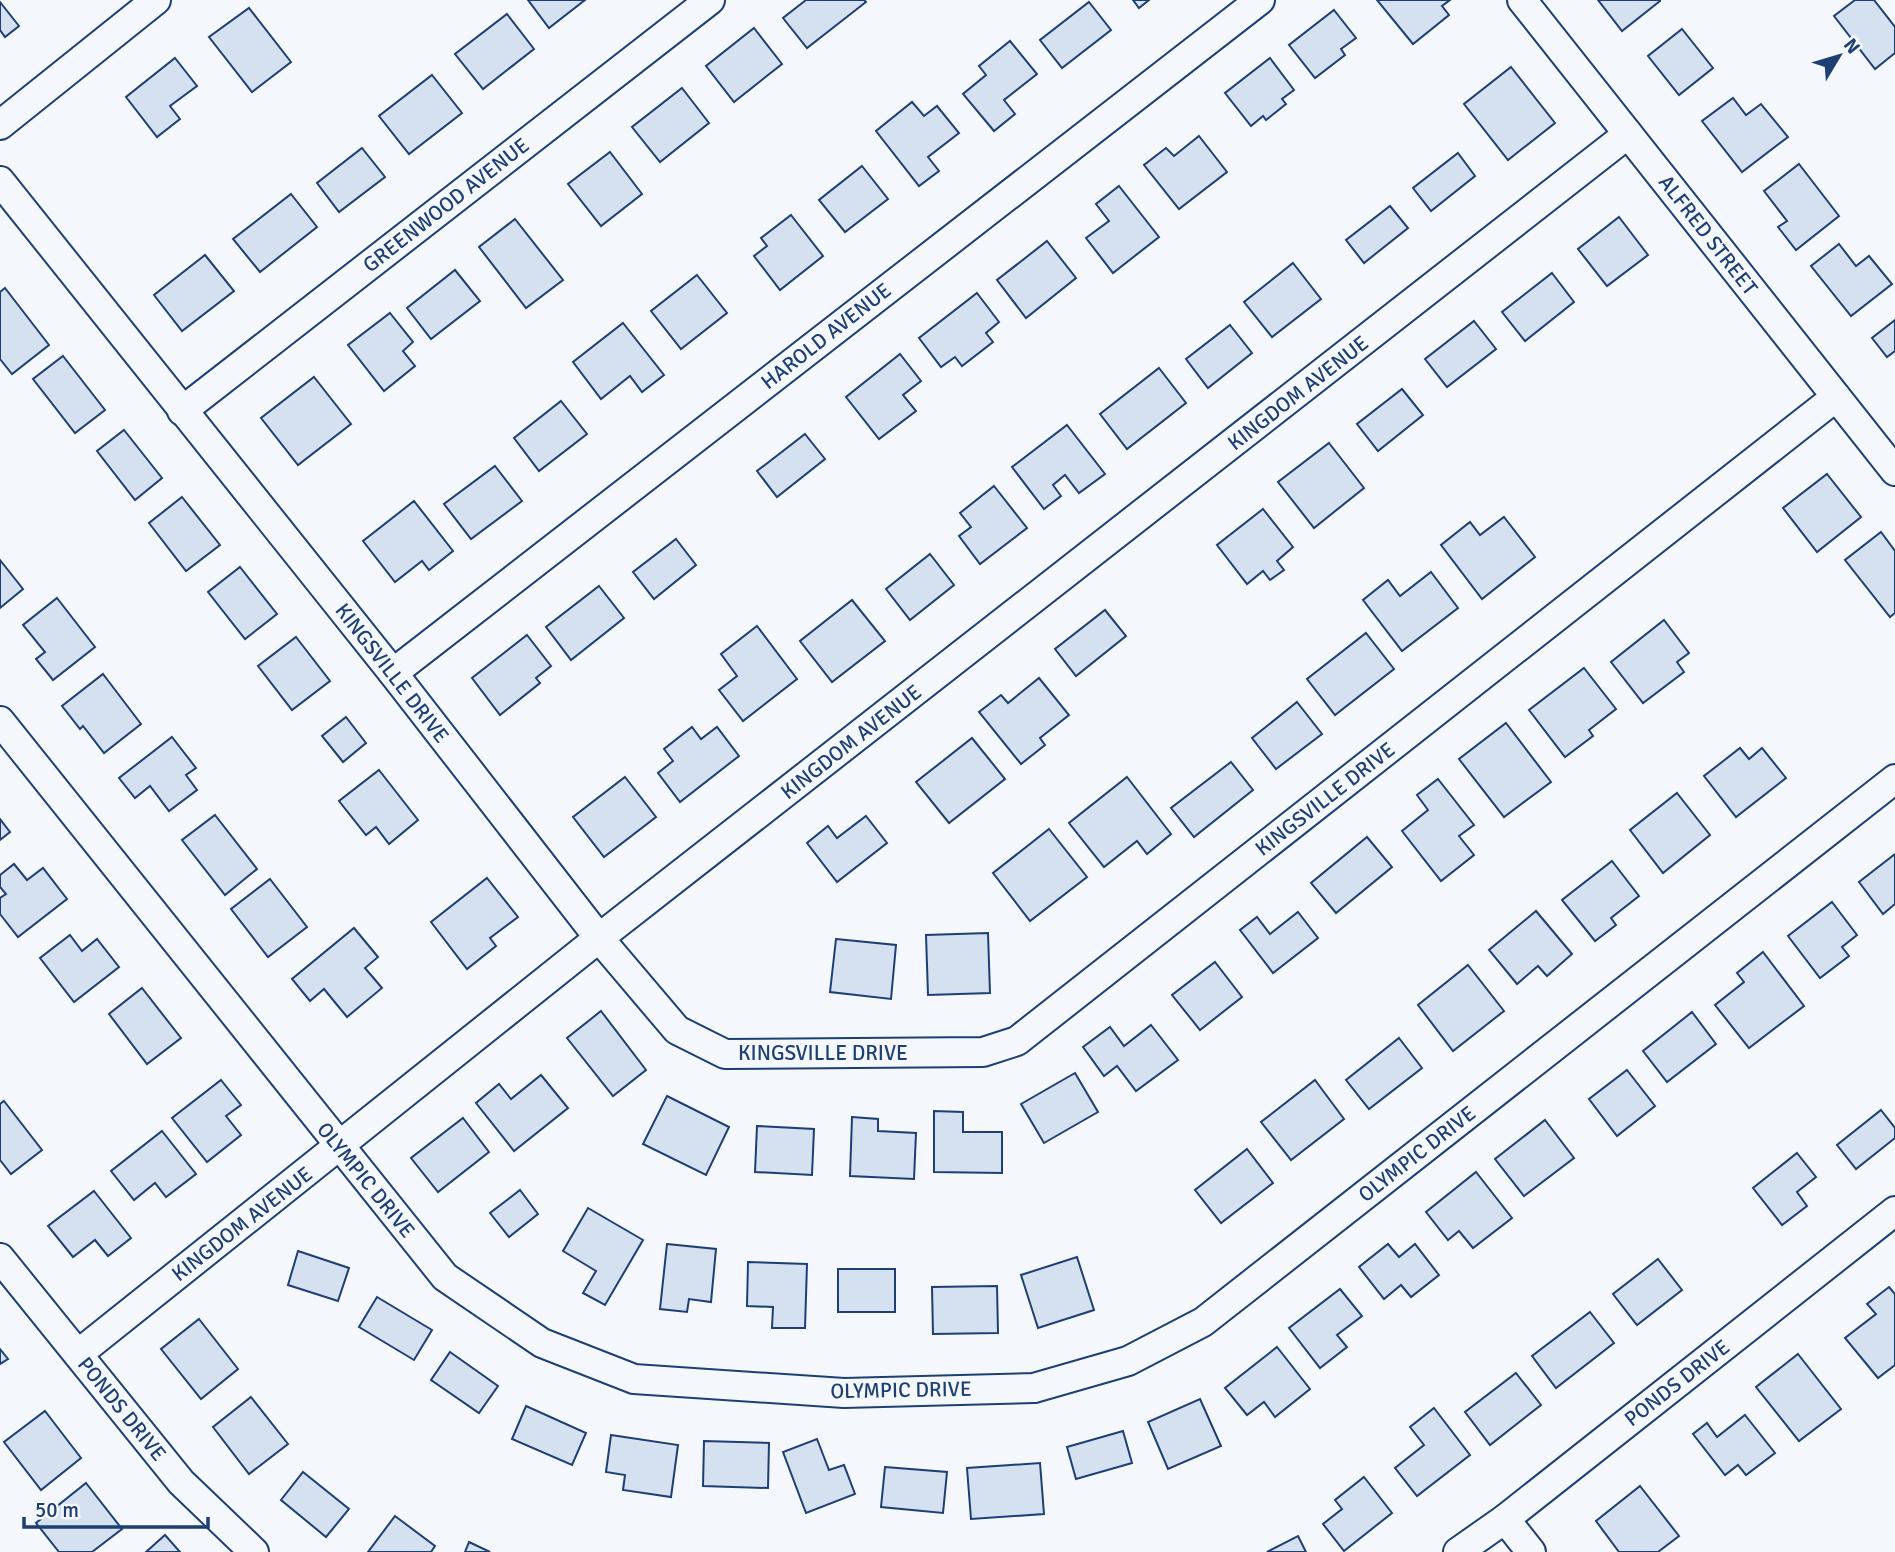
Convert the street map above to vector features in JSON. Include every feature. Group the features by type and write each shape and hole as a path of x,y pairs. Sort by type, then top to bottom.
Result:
{"street":[{"path":"0,125 156,0"},
{"name":"GREENWOOD AVENUE","path":"182,411 710,0"},
{"name":"HAROLD AVENUE","path":"393,673 1260,0"},
{"name":"ALFRED STREET","path":"1522,0 1895,471"},
{"name":"KINGDOM AVENUE","path":"78,1354 599,938 1628,134"},
{"name":"KINGSVILLE DRIVE","path":"0,181 393,673 599,938 677,1030 725,1054 983,1052 1017,1041 1836,397"},
{"name":"OLYMPIC DRIVE","path":"0,721 445,1277 542,1343 634,1379 844,1393 1034,1388 1128,1361 1203,1322 1895,779"},
{"name":"PONDS DRIVE","path":"1458,1552 1505,1519 1895,1211"},
{"name":"PONDS DRIVE","path":"0,1258 181,1482 254,1552"},
{"path":"1505,1519 1531,1552"}],"building":[{"path":"528,0 585,0 549,28"},
{"path":"806,0 866,2 807,48 783,18"},
{"path":"1133,0 1149,0 1139,8"},
{"path":"1377,0 1450,0 1442,6 1449,15 1413,44"},
{"path":"1598,0 1660,0 1660,1 1622,31"},
{"path":"1855,0 1874,0 1895,27 1895,53 1875,69 1834,16"},
{"path":"0,2 19,26 5,37 0,30"},
{"path":"1089,2 1111,30 1062,68 1040,40"},
{"path":"249,8 291,62 252,92 209,37"},
{"path":"1334,10 1356,38 1341,49 1345,55 1315,78 1289,45"},
{"path":"507,14 534,49 483,89 455,54"},
{"path":"754,28 782,64 734,102 706,66"},
{"path":"1682,29 1713,68 1679,95 1648,56"},
{"path":"1010,41 1037,74 1004,100 1015,114 994,131 963,94 986,75 979,66"},
{"path":"175,58 197,86 170,106 180,119 157,137 126,97"},
{"path":"1270,58 1294,90 1282,99 1286,104 1266,120 1263,116 1251,126 1225,93"},
{"path":"1511,67 1555,123 1508,160 1464,104"},
{"path":"432,75 462,113 409,154 379,116"},
{"path":"682,88 709,123 660,162 632,127"},
{"path":"1733,98 1746,115 1761,104 1788,137 1742,172 1702,121"},
{"path":"912,102 924,116 937,106 959,133 928,157 939,171 919,186 876,131"},
{"path":"1199,136 1227,172 1179,209 1144,165 1166,148 1174,156"},
{"path":"362,148 385,177 339,212 317,183"},
{"path":"610,152 642,194 601,226 568,184"},
{"path":"1458,153 1475,176 1431,211 1413,188"},
{"path":"1799,164 1839,216 1796,250 1778,227 1787,221 1764,191"},
{"path":"862,166 888,199 845,232 819,200"},
{"path":"1119,186 1159,237 1113,273 1086,238 1109,221 1096,204"},
{"path":"291,194 317,227 260,272 233,239"},
{"path":"1390,206 1408,228 1364,263 1346,240"},
{"path":"791,215 823,256 780,290 754,256 767,246 761,238"},
{"path":"1619,217 1648,255 1607,286 1578,249"},
{"path":"515,219 563,280 526,308 479,247"},
{"path":"1047,241 1076,278 1026,318 997,280"},
{"path":"1839,244 1856,266 1869,256 1892,284 1851,316 1811,266"},
{"path":"205,255 234,291 182,331 154,295"},
{"path":"1293,263 1321,299 1272,337 1244,302"},
{"path":"455,270 480,301 431,339 407,308"},
{"path":"1552,273 1574,302 1525,341 1502,312"},
{"path":"697,275 727,313 681,349 651,311"},
{"path":"5,288 49,345 12,374 0,359 0,292"},
{"path":"977,293 999,322 986,333 993,342 962,366 955,357 941,367 919,338"},
{"path":"390,313 413,342 403,351 415,366 384,391 348,345"},
{"path":"1895,320 1895,351 1887,357 1872,338"},
{"path":"1474,321 1496,349 1447,387 1425,359"},
{"path":"623,323 664,375 642,392 630,376 601,399 573,362"},
{"path":"1230,325 1252,353 1208,388 1186,359"},
{"path":"900,354 921,381 903,395 916,411 879,439 846,397"},
{"path":"63,356 105,410 75,433 33,379"},
{"path":"1159,368 1186,403 1127,449 1100,414"},
{"path":"314,377 351,424 298,465 261,418"},
{"path":"1402,389 1423,415 1378,451 1357,424"},
{"path":"561,401 587,434 539,471 514,438"},
{"path":"1067,425 1105,474 1079,493 1065,475 1053,485 1061,496 1044,509 1012,467"},
{"path":"124,430 162,478 135,500 97,451"},
{"path":"805,434 825,459 777,497 757,471"},
{"path":"1329,443 1364,488 1314,528 1278,482"},
{"path":"495,466 522,501 471,539 444,504"},
{"path":"1827,474 1861,517 1817,552 1783,508"},
{"path":"994,486 1027,528 980,564 959,536 971,527 960,513"},
{"path":"182,497 220,545 186,571 149,523"},
{"path":"414,501 453,551 429,570 422,561 395,582 363,541"},
{"path":"1263,509 1293,547 1277,561 1284,570 1270,580 1263,571 1247,584 1217,545"},
{"path":"1504,517 1535,557 1482,599 1441,545 1470,522 1480,535"},
{"path":"1881,532 1895,551 1895,613 1890,617 1845,560"},
{"path":"676,539 696,565 654,599 633,572"},
{"path":"930,554 954,585 910,620 886,589"},
{"path":"0,560 23,589 0,608"},
{"path":"240,567 277,614 245,639 208,592"},
{"path":"1431,572 1458,608 1402,651 1363,600 1388,580 1400,596"},
{"path":"599,586 624,618 571,660 546,627"},
{"path":"57,598 95,647 53,680 36,659 45,652 23,625"},
{"path":"852,600 885,641 832,682 800,641"},
{"path":"1105,610 1126,636 1076,676 1055,649"},
{"path":"1664,620 1689,653 1677,662 1684,672 1643,703 1611,662"},
{"path":"757,626 797,679 743,721 719,690 737,676 721,654"},
{"path":"1366,633 1394,669 1335,715 1307,679"},
{"path":"527,635 551,666 536,678 540,683 500,715 472,678"},
{"path":"296,637 330,681 292,710 258,666"},
{"path":"1584,668 1616,709 1589,730 1593,736 1565,757 1529,710"},
{"path":"103,674 141,724 104,753 83,726 80,729 62,706"},
{"path":"1039,678 1069,715 1040,738 1045,745 1021,764 979,712 1001,695 1008,703"},
{"path":"1297,702 1322,734 1276,769 1252,738"},
{"path":"346,717 366,743 343,762 322,736"},
{"path":"1506,723 1551,782 1504,817 1459,759"},
{"path":"692,727 701,739 717,727 739,756 680,802 658,773 673,761 664,749"},
{"path":"172,737 196,768 186,775 197,790 169,811 150,786 135,798 119,778"},
{"path":"972,738 1005,779 949,823 916,782"},
{"path":"1740,748 1749,759 1762,748 1786,778 1736,817 1704,776"},
{"path":"1231,762 1253,790 1194,837 1171,808"},
{"path":"379,770 418,820 389,844 376,827 366,835 339,801"},
{"path":"625,777 656,817 604,857 573,817"},
{"path":"1127,777 1171,834 1147,854 1137,841 1104,867 1069,823"},
{"path":"1438,779 1474,825 1459,836 1474,855 1441,881 1402,831 1428,810 1417,795"},
{"path":"1677,793 1710,835 1663,873 1630,830"},
{"path":"215,815 257,869 225,895 182,840"},
{"path":"866,816 887,843 837,882 807,843 828,826 837,838"},
{"path":"0,819 10,832 0,840"},
{"path":"1049,829 1087,877 1030,921 993,873"},
{"path":"1367,837 1392,867 1336,913 1311,883"},
{"path":"1895,854 1895,904 1883,914 1859,882"},
{"path":"1612,861 1639,896 1611,918 1616,925 1595,941 1562,900"},
{"path":"14,864 27,880 43,868 67,899 18,937 0,914 0,898 6,894 0,887 0,875"},
{"path":"487,878 518,917 490,938 496,946 467,969 431,922"},
{"path":"270,879 307,927 268,957 231,909"},
{"path":"1832,902 1857,935 1842,947 1849,956 1820,978 1788,936"},
{"path":"1536,911 1572,954 1547,976 1538,966 1517,984 1489,950"},
{"path":"1298,912 1318,938 1273,973 1240,930 1257,917 1270,934"},
{"path":"354,928 378,957 365,968 382,988 347,1017 324,989 310,1001 292,979"},
{"path":"988,933 990,993 928,995 926,935"},
{"path":"70,935 82,951 97,939 119,967 74,1002 40,958"},
{"path":"836,939 896,945 891,999 830,992"},
{"path":"1763,952 1804,1006 1749,1048 1715,1005 1744,982 1737,973"},
{"path":"1215,962 1242,997 1200,1030 1172,995"},
{"path":"1468,965 1504,1011 1453,1051 1418,1005"},
{"path":"142,988 181,1038 147,1064 109,1014"},
{"path":"601,1011 646,1070 613,1096 567,1038"},
{"path":"1692,1012 1716,1044 1667,1082 1643,1051"},
{"path":"1151,1025 1178,1060 1136,1091 1117,1066 1104,1076 1083,1047 1110,1027 1124,1046"},
{"path":"1399,1038 1422,1068 1369,1109 1346,1080"},
{"path":"1627,1070 1655,1106 1617,1136 1589,1099"},
{"path":"1075,1073 1098,1112 1044,1143 1021,1104"},
{"path":"541,1075 568,1108 514,1151 476,1103 499,1084 511,1099"},
{"path":"221,1080 241,1105 226,1116 241,1135 207,1162 172,1118"},
{"path":"1315,1080 1344,1119 1291,1160 1261,1122"},
{"path":"667,1096 729,1127 706,1175 643,1144"},
{"path":"4,1101 42,1150 11,1174 0,1160 0,1104"},
{"path":"1881,1110 1895,1128 1895,1138 1856,1169 1837,1145"},
{"path":"934,1111 963,1112 963,1132 1002,1132 1002,1173 934,1172"},
{"path":"852,1117 878,1119 878,1131 916,1133 914,1179 850,1176"},
{"path":"463,1118 489,1152 438,1192 411,1158"},
{"path":"1545,1120 1574,1158 1524,1196 1495,1159"},
{"path":"757,1126 814,1129 812,1175 755,1172"},
{"path":"162,1131 196,1174 166,1197 155,1183 134,1200 111,1171"},
{"path":"1247,1149 1273,1183 1221,1223 1195,1190"},
{"path":"1797,1153 1816,1177 1797,1192 1807,1206 1782,1225 1753,1188"},
{"path":"1476,1172 1512,1218 1473,1248 1459,1231 1448,1240 1426,1212"},
{"path":"520,1190 538,1214 509,1237 490,1213"},
{"path":"94,1191 131,1238 108,1256 95,1240 73,1257 48,1226"},
{"path":"588,1208 643,1240 605,1305 583,1293 596,1271 563,1251"},
{"path":"667,1244 716,1249 711,1302 689,1299 687,1312 660,1309"},
{"path":"1388,1244 1399,1257 1415,1244 1439,1275 1411,1297 1401,1285 1384,1299 1359,1267"},
{"path":"298,1251 349,1268 338,1301 288,1285"},
{"path":"1077,1257 1094,1310 1038,1328 1021,1275"},
{"path":"1658,1259 1682,1290 1637,1325 1613,1294"},
{"path":"748,1262 807,1264 805,1328 772,1328 773,1307 747,1306"},
{"path":"838,1269 895,1269 895,1312 838,1312"},
{"path":"997,1286 998,1333 933,1334 932,1287"},
{"path":"1889,1287 1895,1294 1895,1365 1878,1378 1845,1338 1876,1314 1867,1304"},
{"path":"1340,1289 1362,1316 1337,1335 1347,1347 1320,1368 1289,1328"},
{"path":"377,1297 432,1330 414,1360 359,1327"},
{"path":"1590,1312 1614,1343 1556,1388 1532,1356"},
{"path":"199,1319 238,1369 201,1399 161,1349"},
{"path":"1277,1347 1310,1389 1275,1417 1264,1402 1247,1415 1225,1388"},
{"path":"0,1349 8,1359 0,1364"},
{"path":"450,1352 498,1386 479,1413 431,1380"},
{"path":"1798,1354 1841,1409 1799,1441 1756,1387"},
{"path":"1516,1373 1541,1405 1490,1445 1465,1412"},
{"path":"251,1397 288,1444 249,1474 213,1427"},
{"path":"1200,1399 1221,1446 1168,1469 1148,1422"},
{"path":"526,1406 586,1433 572,1465 512,1439"},
{"path":"1434,1408 1470,1455 1417,1496 1395,1468 1424,1445 1410,1427"},
{"path":"45,1411 81,1458 41,1490 4,1442"},
{"path":"1745,1415 1775,1453 1746,1475 1738,1465 1725,1475 1693,1434 1707,1423 1717,1437"},
{"path":"1123,1431 1132,1463 1076,1479 1067,1447"},
{"path":"611,1435 678,1445 671,1497 623,1490 625,1475 606,1472"},
{"path":"817,1439 829,1470 844,1465 855,1494 806,1513 783,1452"},
{"path":"704,1441 769,1443 768,1488 703,1486"},
{"path":"1040,1463 1044,1514 971,1519 967,1468"},
{"path":"885,1467 947,1472 943,1513 881,1507"},
{"path":"303,1472 349,1509 326,1537 281,1500"},
{"path":"1364,1477 1392,1513 1344,1551 1323,1524 1342,1509 1335,1500"},
{"path":"86,1483 122,1529 92,1552 59,1552 36,1523"},
{"path":"1640,1486 1679,1536 1658,1552 1619,1552 1596,1521"},
{"path":"395,1516 435,1546 431,1552 368,1552"},
{"path":"165,1535 180,1552 146,1552"},
{"path":"1298,1536 1306,1552 1267,1552"},
{"path":"469,1542 490,1552 465,1552"}]}
